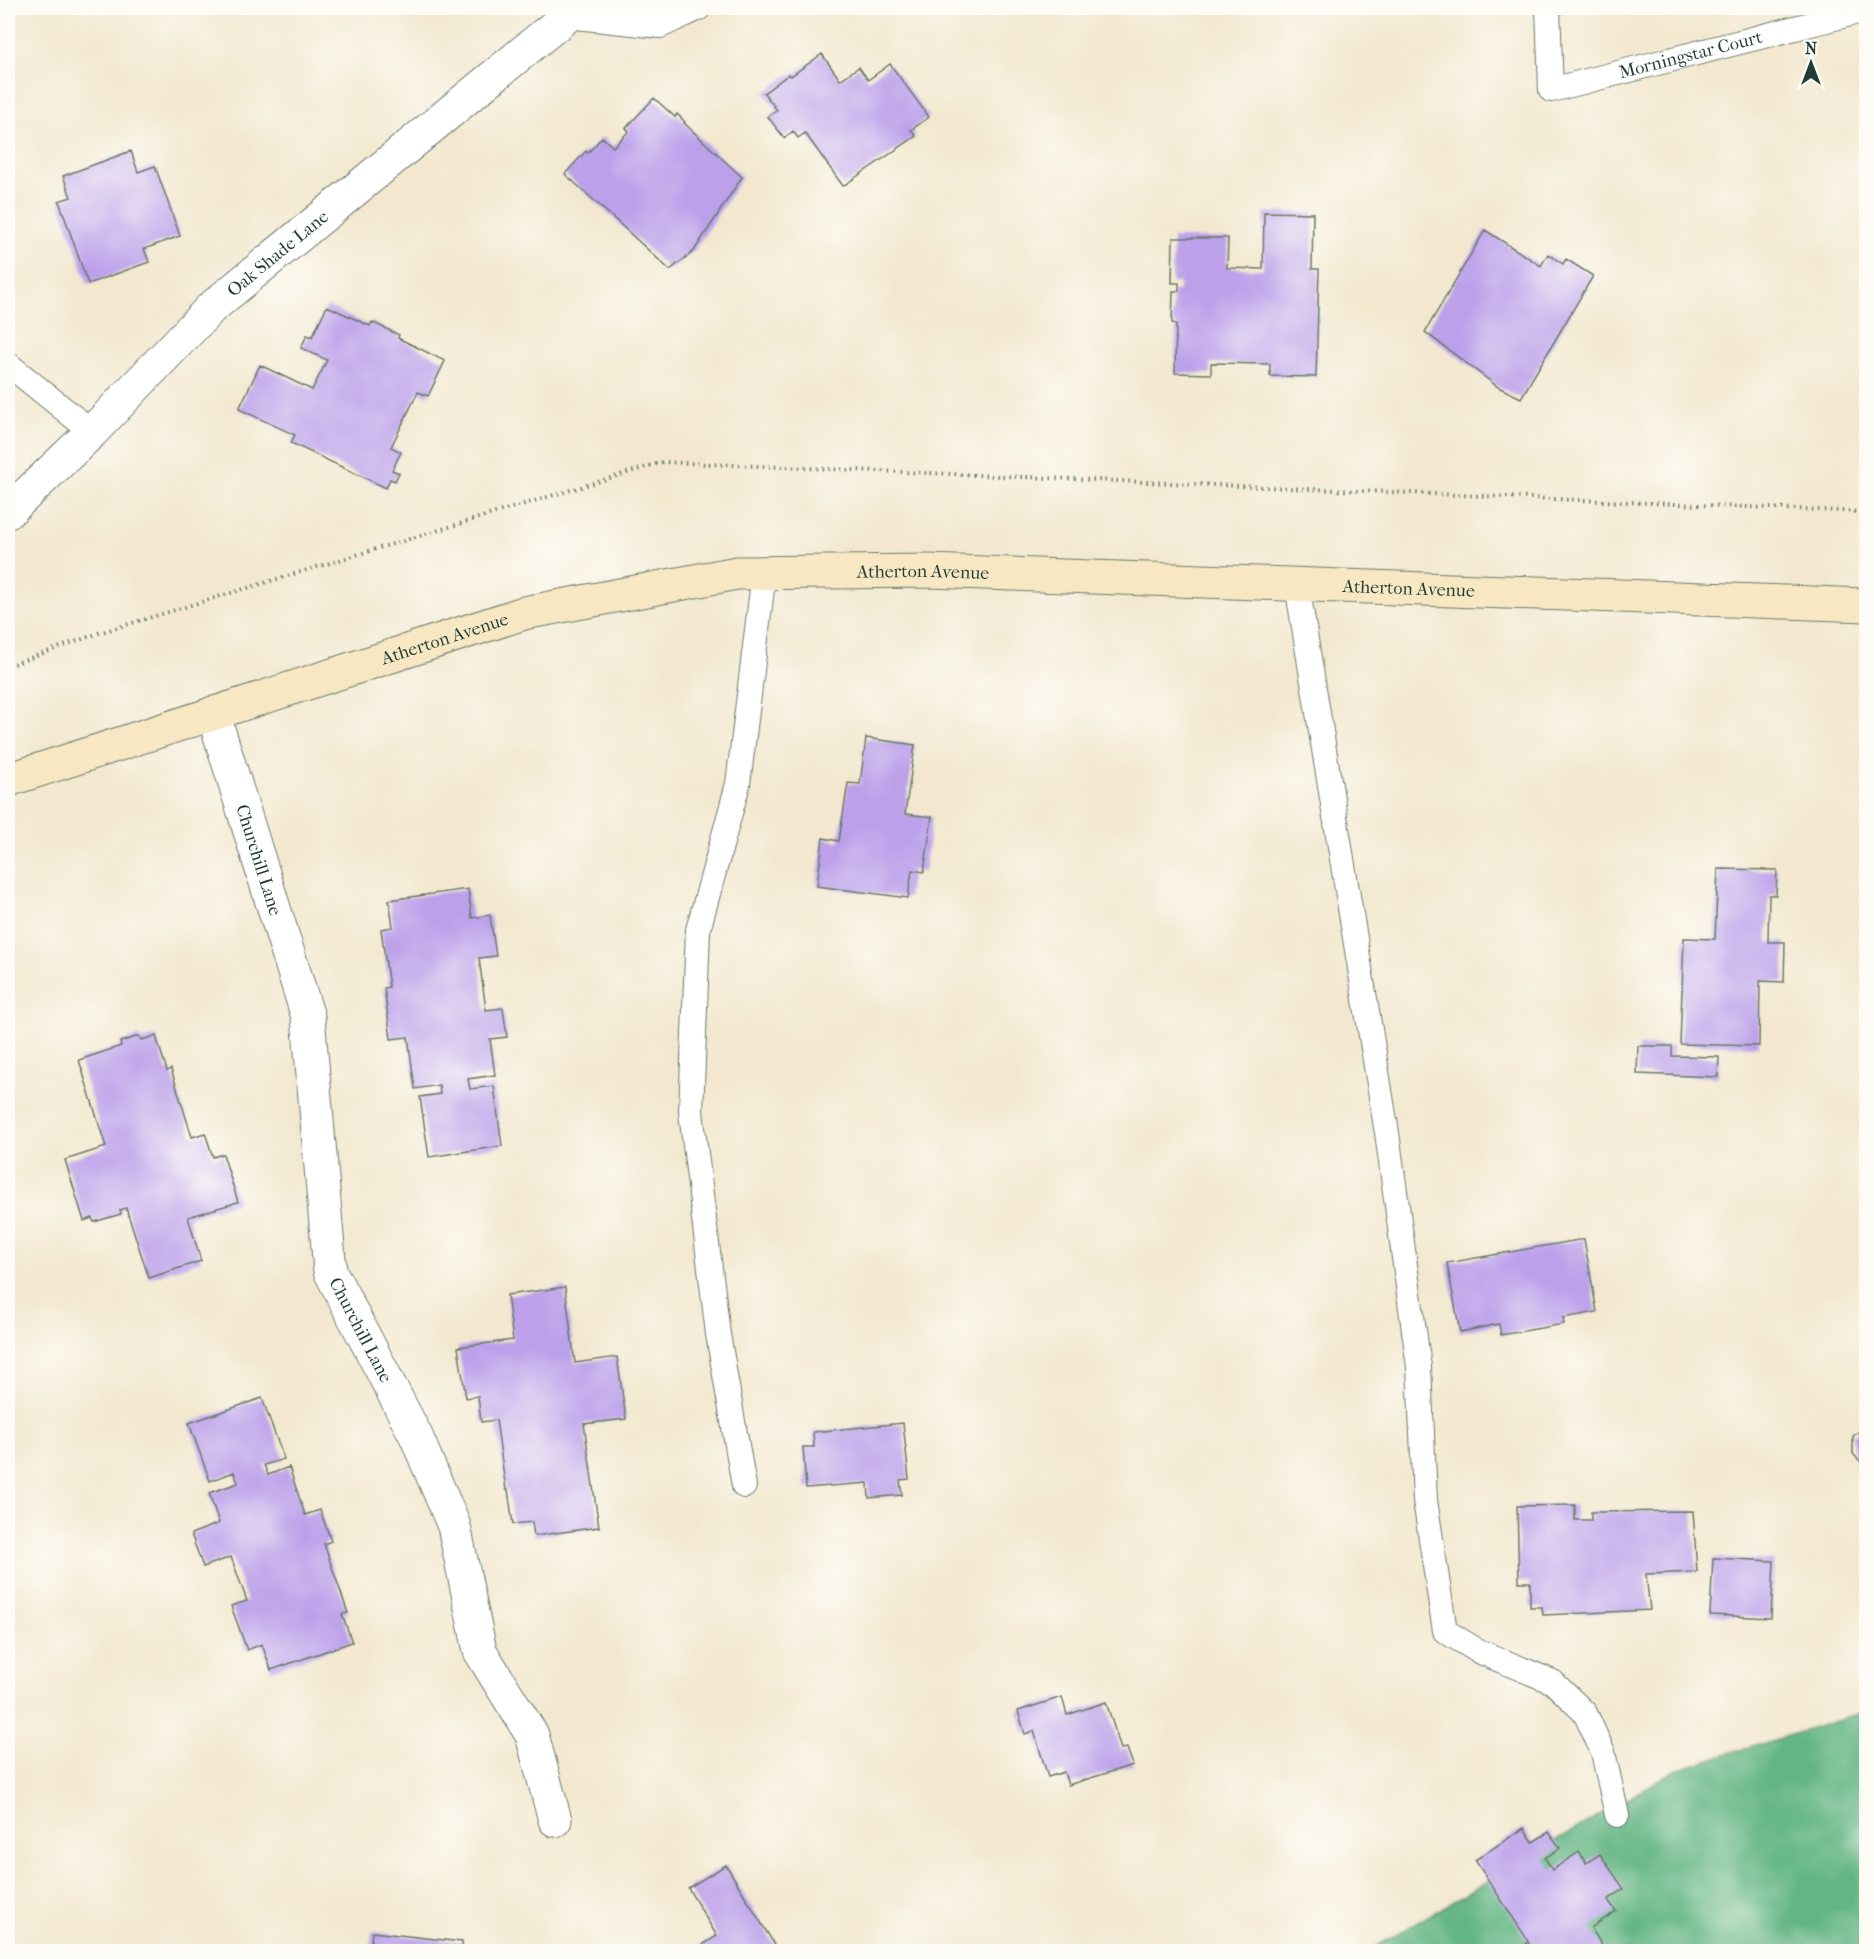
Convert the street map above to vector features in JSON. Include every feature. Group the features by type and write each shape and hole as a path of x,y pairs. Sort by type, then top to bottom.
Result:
{"main road":[{"name":"Atherton Avenue","path":"8,780 524,613 736,573 929,571 1866,606"}],"street":[{"name":"Oak Shade Lane","path":"8,512 92,432 211,308 566,12"},
{"name":"Churchill Lane","path":"213,713 308,1017 330,1271 416,1436 454,1526 480,1651 532,1735 555,1820"}],"lane":[{"path":"566,12 660,26 699,8"},
{"name":"Morningstar Court","path":"1548,8 1551,90 1866,10"},
{"path":"8,364 92,432"},
{"path":"744,1486 718,1334 691,1112 698,930 738,784 764,573"},
{"path":"1297,585 1387,1133 1419,1367 1425,1500 1445,1631 1478,1651 1553,1682 1585,1713 1603,1752 1617,1815"}],"path":[{"path":"8,666 99,633 663,462 1866,512"}],"green space":[{"path":"1866,1712 1866,1951 1367,1952 1676,1770"}],"building":[{"path":"822,54 840,80 859,67 868,80 890,64 929,117 911,130 916,136 843,186 805,133 798,138 793,131 784,138 768,117 777,110 764,93 789,74 791,76"},
{"path":"654,98 675,117 677,114 742,177 694,251 670,270 565,174 602,137 613,147 629,131 626,128"},
{"path":"131,151 138,172 155,166 180,236 144,249 149,262 88,284 59,201 71,197 63,176"},
{"path":"1264,212 1313,213 1312,269 1319,269 1316,377 1270,376 1270,364 1211,363 1211,374 1175,373 1176,324 1172,323 1173,291 1179,291 1179,283 1172,283 1173,238 1228,238 1227,268 1263,269"},
{"path":"1485,230 1541,266 1548,254 1563,264 1566,259 1593,276 1521,398 1498,387 1425,332"},
{"path":"327,306 370,326 372,322 399,335 398,338 445,361 428,396 418,392 391,447 401,452 392,470 399,473 395,481 390,479 386,488 291,443 295,435 239,409 260,365 312,390 327,360 301,348 307,335 312,337"},
{"path":"866,738 915,745 905,814 932,817 924,872 912,870 908,898 817,886 823,838 839,841 848,783 860,784"},
{"path":"1718,869 1777,870 1776,895 1769,895 1768,942 1785,942 1784,982 1760,981 1759,1046 1680,1044 1684,938 1715,939"},
{"path":"468,889 472,918 490,915 496,956 479,958 486,1010 503,1008 507,1037 490,1039 495,1075 468,1079 470,1089 494,1086 502,1146 429,1157 420,1097 440,1094 439,1085 415,1089 408,1037 391,1039 384,988 389,987 381,929 393,927 389,900"},
{"path":"139,1036 141,1040 156,1036 167,1071 171,1069 192,1137 205,1133 213,1157 223,1154 238,1202 188,1217 201,1261 149,1278 126,1208 120,1210 121,1214 94,1222 92,1218 84,1221 65,1160 106,1147 79,1060 121,1046 120,1042"},
{"path":"1638,1046 1672,1046 1672,1056 1719,1057 1718,1077 1637,1074"},
{"path":"1584,1239 1597,1312 1563,1318 1564,1324 1501,1335 1499,1324 1460,1332 1447,1263"},
{"path":"565,1287 575,1363 617,1357 626,1419 584,1424 599,1527 534,1536 532,1522 513,1524 496,1420 481,1422 478,1396 466,1398 458,1347 513,1340 507,1295"},
{"path":"262,1398 284,1459 264,1465 268,1475 289,1467 305,1515 320,1510 331,1541 324,1544 348,1613 342,1614 352,1642 271,1670 262,1644 247,1650 231,1606 247,1601 231,1557 203,1567 191,1534 219,1523 209,1493 238,1483 234,1472 210,1481 189,1423"},
{"path":"903,1423 909,1479 900,1480 902,1495 869,1498 868,1483 806,1488 803,1447 814,1447 813,1432"},
{"path":"1865,1427 1866,1507 1864,1507 1862,1463 1853,1454 1853,1436"},
{"path":"1575,1505 1575,1520 1591,1520 1591,1512 1693,1511 1697,1572 1646,1574 1650,1610 1543,1615 1542,1607 1530,1607 1530,1582 1519,1582 1517,1506"},
{"path":"1713,1558 1774,1561 1771,1618 1710,1615"},
{"path":"1062,1697 1067,1715 1106,1702 1121,1749 1127,1748 1133,1765 1068,1785 1064,1772 1048,1777 1034,1731 1025,1734 1018,1711"},
{"path":"1524,1828 1533,1842 1549,1832 1560,1848 1545,1858 1552,1870 1579,1852 1586,1863 1600,1854 1624,1889 1608,1900 1616,1911 1591,1928 1606,1952 1514,1952 1529,1942 1475,1860"},
{"path":"726,1865 779,1952 691,1952 717,1936 688,1888"},
{"path":"372,1932 462,1942 463,1952 370,1952"}]}
